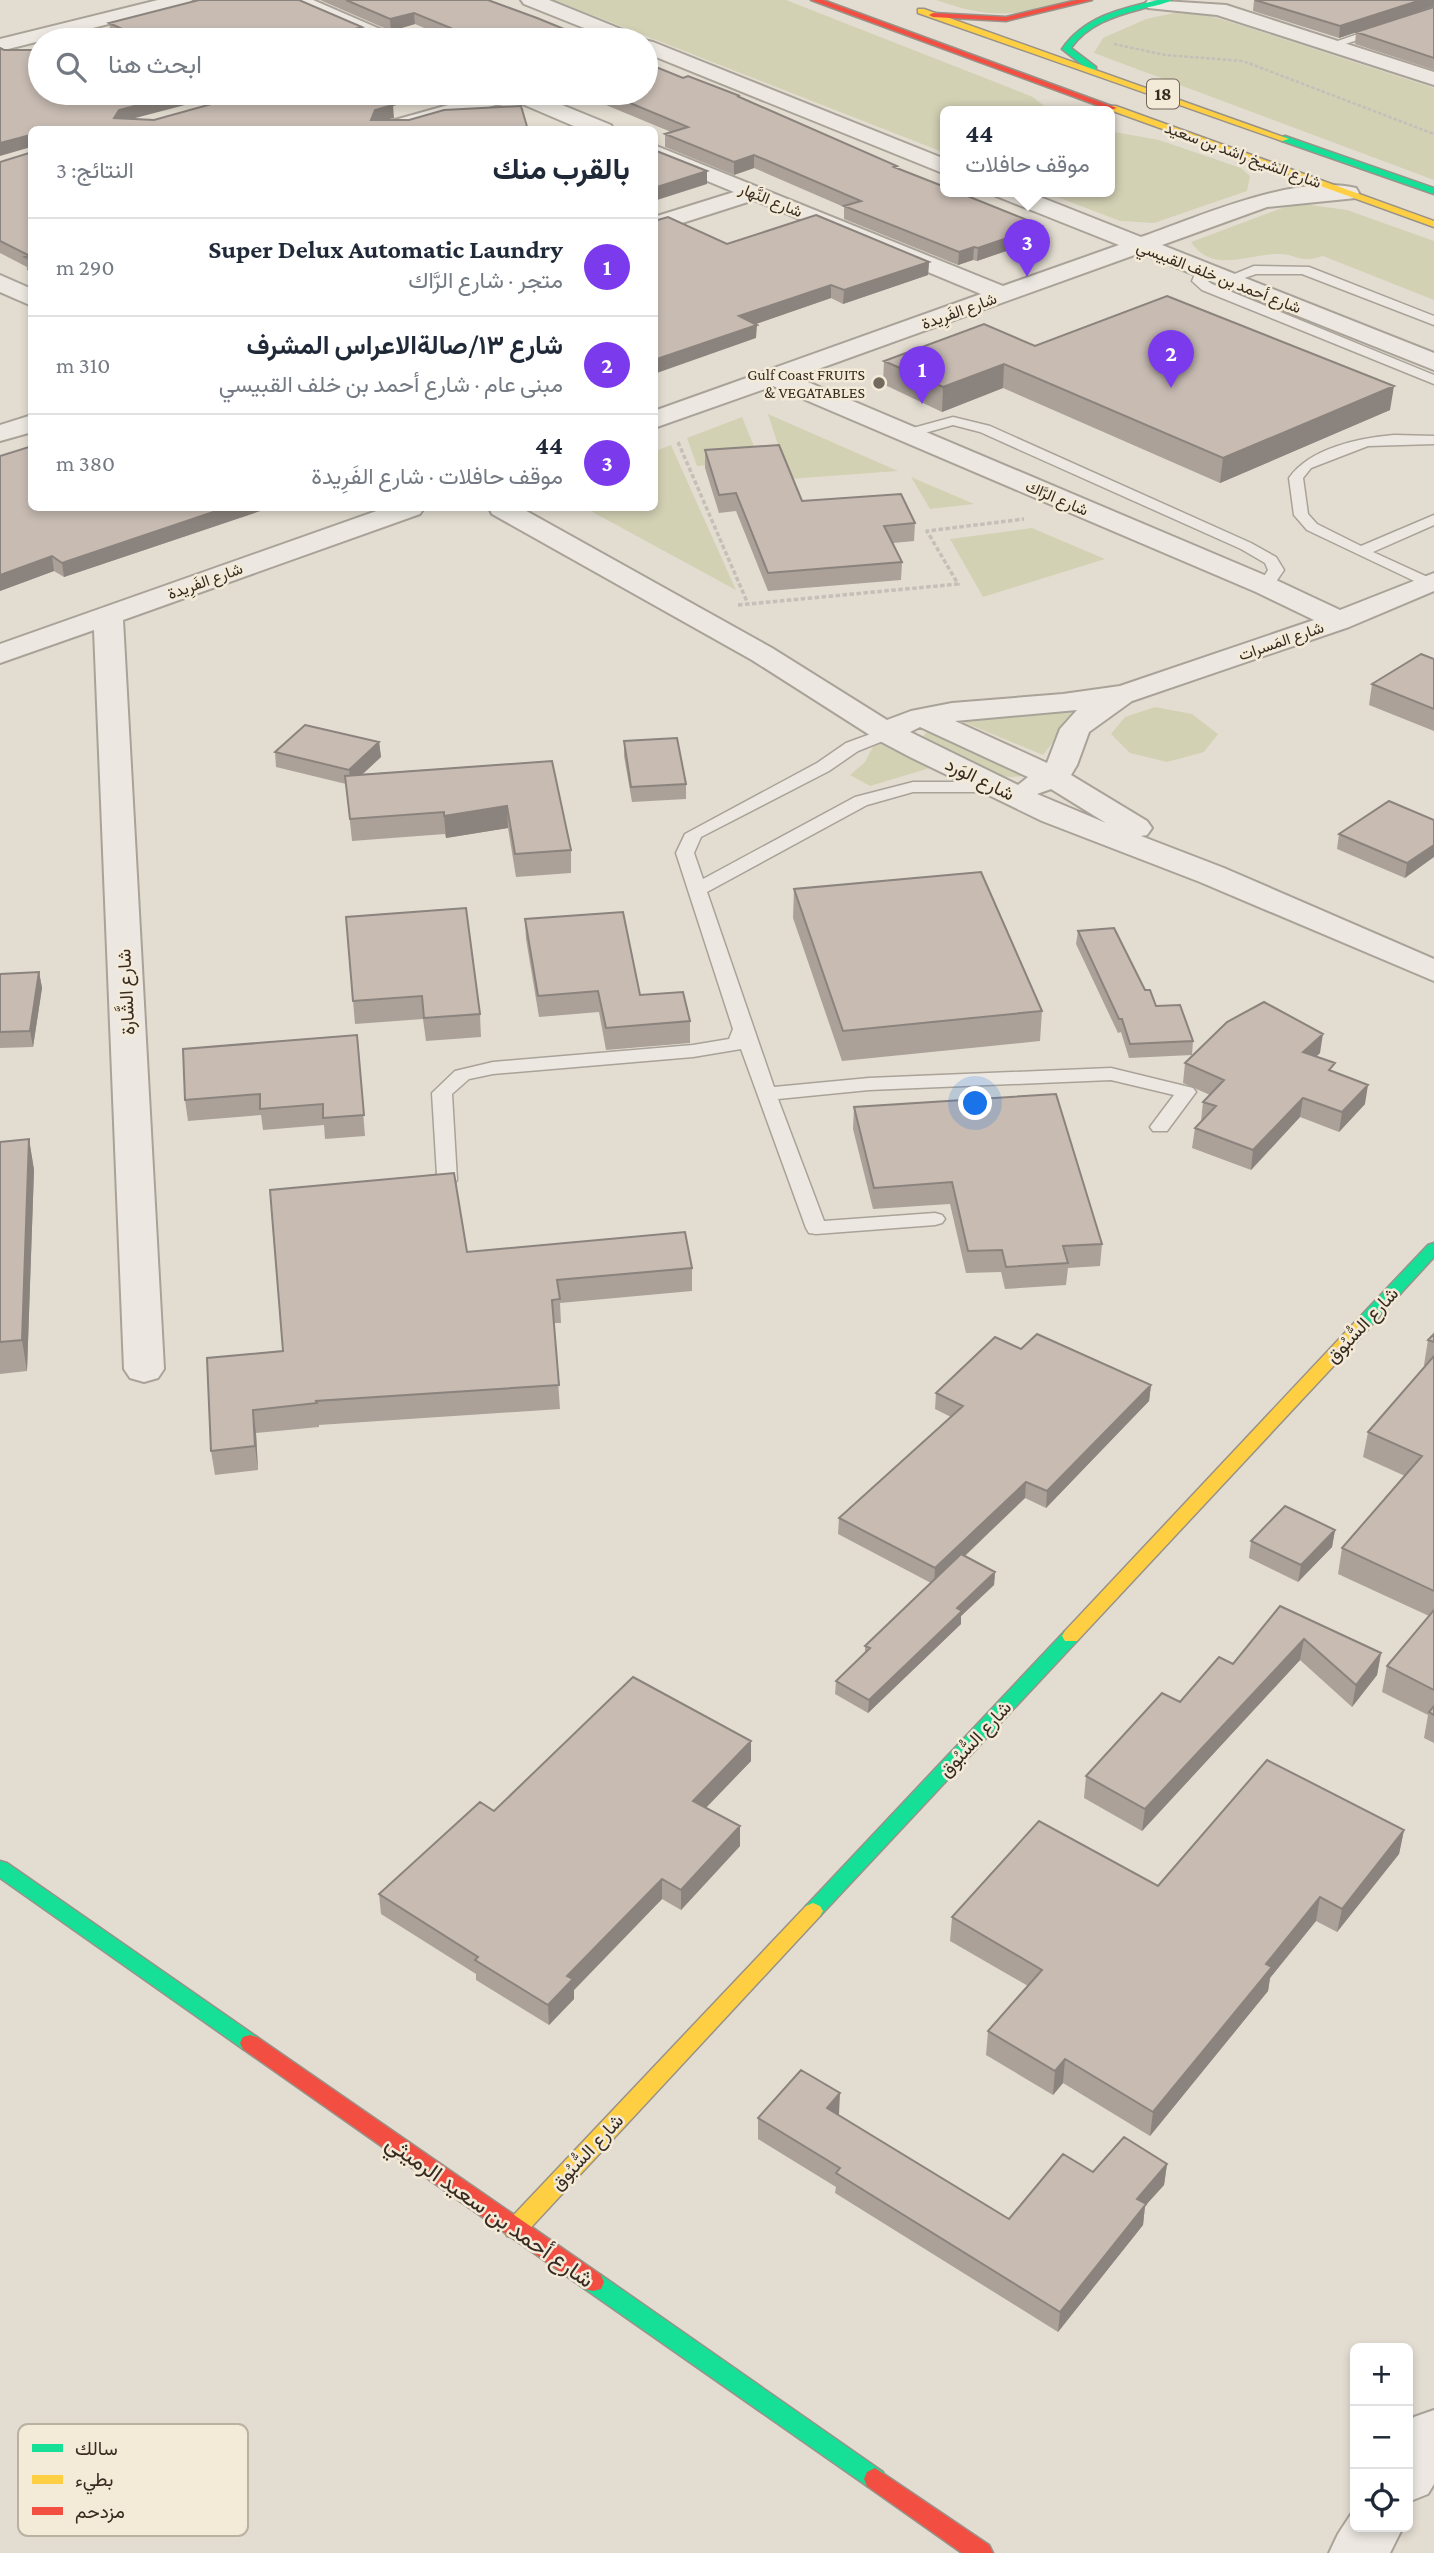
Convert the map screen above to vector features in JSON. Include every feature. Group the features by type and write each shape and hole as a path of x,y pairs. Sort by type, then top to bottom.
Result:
{"street":[{"path":"69,28 182,0"},
{"path":"296,0 361,28"},
{"path":"531,0 601,28"},
{"name":"شارع الشيخ راشد بن سعيد","path":"815,0 1107,106"},
{"path":"933,15 1006,19 1088,0"},
{"path":"1054,10 1057,19 1087,24 1161,2 1216,4 1434,79"},
{"name":"شارع الشيخ راشد بن سعيد","path":"901,4 1093,69 1434,191"},
{"path":"1093,69 1066,49 1068,39 1076,32 1099,21"},
{"path":"0,45 28,38"},
{"path":"658,51 940,165"},
{"path":"399,126 472,105"},
{"path":"543,105 593,126"},
{"name":"شارع الشيخ راشد بن سعيد","path":"1115,109 1434,224"},
{"name":"شارع النَّهار","path":"658,153 1004,295"},
{"path":"1263,201 1272,179 1273,166"},
{"path":"658,224 754,193"},
{"name":"شارع الفَرِيدة","path":"658,419 1263,201 1313,194 1348,193"},
{"name":"شارع أحمد بن خلف القبيسي","path":"1019,197 1434,362"},
{"path":"0,282 28,297"},
{"name":"شارع الرَّاك","path":"774,377 1266,586 1339,621"},
{"path":"0,433 28,424"},
{"name":"شارع الفَرِيدة","path":"0,654 402,511"},
{"name":"شارع الوَرد","path":"507,511 762,654 887,733 1053,814 1212,875 1434,971"},
{"name":"شارع المَسرات","path":"887,733 907,721 952,712 1063,703 1125,694 1339,621 1431,582"},
{"path":"1397,598 1434,612"},
{"name":"شارع الشَّارة","path":"108,615 144,1369"},
{"name":"شارع الوَرد","path":"762,654 923,718 1053,777 1212,875"},
{"name":"شارع المَسرات","path":"1053,777 1061,769 1069,739 1083,721 1125,694"},
{"path":"998,787 1033,786 1053,777"},
{"name":"شارع السُّبُوق","path":"515,2229 1434,1248"},
{"name":"شارع أحمد بن سعيد الرميثي","path":"0,1868 981,2553"},
{"path":"1412,2469 1434,2435"},
{"path":"1358,2553 1372,2532"}],"lane":[{"path":"1332,45 1434,11"},
{"path":"1203,270 1199,281 1206,287 1434,380"},
{"path":"1227,280 1254,270 1304,270 1434,321"},
{"path":"1431,582 1361,552 1312,527 1301,515 1296,478 1306,465 1366,442 1394,439 1434,440"},
{"path":"1361,552 1434,519"},
{"path":"887,733 852,747 823,767 694,834 685,853 743,1029 817,1228 935,1219"},
{"path":"698,889 861,801 913,787 998,787"},
{"path":"406,1185 447,1180 442,1093 462,1075 493,1068 693,1051 736,1044 743,1029"},
{"path":"767,1094 869,1084 1111,1074 1186,1092 1160,1127"}],"path":[{"path":"1076,32 1125,48 1165,55 1243,61 1434,134"},
{"path":"677,441 748,604"},
{"path":"727,606 958,584 928,531 1024,519"}],"shaded area":[{"path":"554,0 786,0 1033,97 1044,106 940,106 940,151 658,41 658,28 626,28"},
{"path":"936,0 1071,0 1035,10 989,13"},
{"path":"1174,13 1203,14 1434,88 1434,180 1094,53 1103,38 1146,19"},
{"path":"1115,132 1159,140 1241,168 1250,176 1247,191 1154,223 1120,221 1058,197 1115,197"},
{"path":"1304,204 1347,210 1434,241 1434,300 1323,256 1304,259 1280,254 1220,260 1200,252 1191,242 1290,205"},
{"path":"768,414 898,471 789,479"},
{"path":"742,417 760,461 697,466 687,438"},
{"path":"671,445 736,590 591,511 658,511 658,450"},
{"path":"911,477 974,504 930,509"},
{"path":"1032,528 1105,559 983,597 950,539"},
{"path":"1155,707 1192,714 1218,734 1204,752 1167,762 1130,753 1111,734 1125,717"},
{"path":"1076,712 1043,755 956,719"},
{"path":"935,730 1024,775 1002,776 989,772 927,744 922,737"},
{"path":"877,739 930,768 870,786 850,775 865,762"}],"building":[{"path":"199,0 299,0 362,27 120,28 109,23"},
{"path":"346,0 488,0 562,28 451,28 414,13 390,19"},
{"path":"1255,0 1421,0 1340,26"},
{"path":"1434,7 1434,58 1356,32"},
{"path":"0,48 28,50 28,105 138,105 119,110 114,118 154,120 208,105 393,105 375,110 371,120 409,120 444,110 521,106 527,126 28,126 28,136 0,143"},
{"path":"658,68 740,96 737,96 940,185 940,197 970,197 1042,226 959,252 844,206 861,201 754,155 734,162 665,134 688,127 635,105 658,105"},
{"path":"658,152 707,171 658,187"},
{"path":"28,153 28,255 0,241 0,162"},
{"path":"816,215 929,262 844,290 831,285 739,316 757,325 658,359 658,220 668,217 727,244"},
{"path":"1167,296 1394,386 1223,458 1004,364 943,387 884,361 984,324 1035,346"},
{"path":"779,445 802,501 901,494 915,523 884,526 902,562 768,573 736,493 719,495 705,450"},
{"path":"28,447 28,511 216,511 62,563 52,556 0,575 0,456"},
{"path":"1421,654 1434,659 1434,709 1372,684"},
{"path":"305,725 379,742 349,770 275,752"},
{"path":"677,738 686,784 631,787 624,741"},
{"path":"552,761 571,850 515,854 507,806 444,816 444,812 350,819 345,776"},
{"path":"1389,801 1434,820 1434,845 1407,863 1339,834"},
{"path":"981,872 1042,1011 843,1031 794,889"},
{"path":"466,908 480,1014 424,1018 422,996 353,1001 346,917"},
{"path":"623,912 640,995 683,992 690,1021 606,1028 598,991 538,996 525,919"},
{"path":"1114,928 1145,990 1150,990 1156,1006 1180,1005 1193,1041 1130,1044 1122,1019 1119,1019 1078,931"},
{"path":"39,972 30,1031 0,1032 0,974"},
{"path":"1264,1002 1323,1034 1303,1052 1335,1063 1329,1070 1368,1085 1342,1112 1303,1098 1253,1150 1195,1128 1216,1106 1203,1102 1224,1080 1185,1063 1227,1022"},
{"path":"357,1035 364,1115 323,1118 323,1104 260,1109 260,1094 185,1100 183,1049"},
{"path":"1056,1094 1102,1244 1063,1246 1068,1263 1006,1267 1002,1250 968,1251 952,1182 874,1188 854,1107"},
{"path":"29,1139 22,1340 0,1342 0,1142"},
{"path":"454,1173 467,1252 685,1232 692,1268 557,1280 560,1299 552,1300 559,1385 316,1401 317,1403 253,1410 255,1446 211,1451 207,1358 283,1351 270,1190"},
{"path":"1037,1334 1151,1385 1047,1491 1026,1482 935,1568 839,1518 963,1406 936,1393 995,1337 1021,1349"},
{"path":"1434,1356 1434,1591 1342,1548 1422,1456 1368,1432"},
{"path":"1285,1506 1335,1530 1301,1565 1251,1541"},
{"path":"961,1554 995,1572 957,1608 962,1611 869,1700 836,1681 870,1648 865,1646"},
{"path":"1280,1606 1381,1653 1356,1685 1304,1639 1145,1809 1086,1776 1162,1693 1180,1702 1219,1657 1233,1664"},
{"path":"1434,1610 1434,1690 1387,1666"},
{"path":"633,1677 751,1741 693,1801 740,1826 681,1890 662,1879 567,1976 573,1979 548,2005 475,1960 478,1957 379,1894 480,1802 494,1811"},
{"path":"1267,1760 1404,1830 1342,1909 1320,1897 1266,1964 1272,1967 1153,2112 1065,2059 1055,2071 988,2031 1042,1970 952,1917 1039,1821 1158,1886"},
{"path":"801,2070 840,2093 827,2108 1009,2219 1063,2154 1093,2172 1124,2137 1167,2164 1137,2199 1146,2204 1060,2312 836,2173 840,2168 758,2118"}],"traffic: fast":[{"path":"1093,69 1066,49 1074,38 1085,28 1111,15 1168,0"},
{"path":"1285,139 1434,191"},
{"path":"1362,1325 1434,1248"},
{"path":"813,1911 1071,1636"},
{"path":"0,1868 250,2043"},
{"path":"593,2282 875,2479"}],"traffic: slow":[{"path":"921,11 1285,139"},
{"path":"1115,109 1434,224"},
{"path":"1071,1636 1362,1325"},
{"path":"515,2229 813,1911"}],"traffic: jam":[{"path":"815,0 1107,106"},
{"path":"933,15 1006,19 1088,0"},
{"path":"250,2043 593,2282"},
{"path":"875,2479 981,2553"}],"place":[{"name":"44","path":"1027,277"},
{"name":"Gulf Coast FRUITS & VEGATABLES","path":"879,383"},
{"name":"شارع ١٣/صالةالاعراس المشرف","path":"1171,388"},
{"name":"Super Delux Automatic Laundry","path":"922,404"}]}
